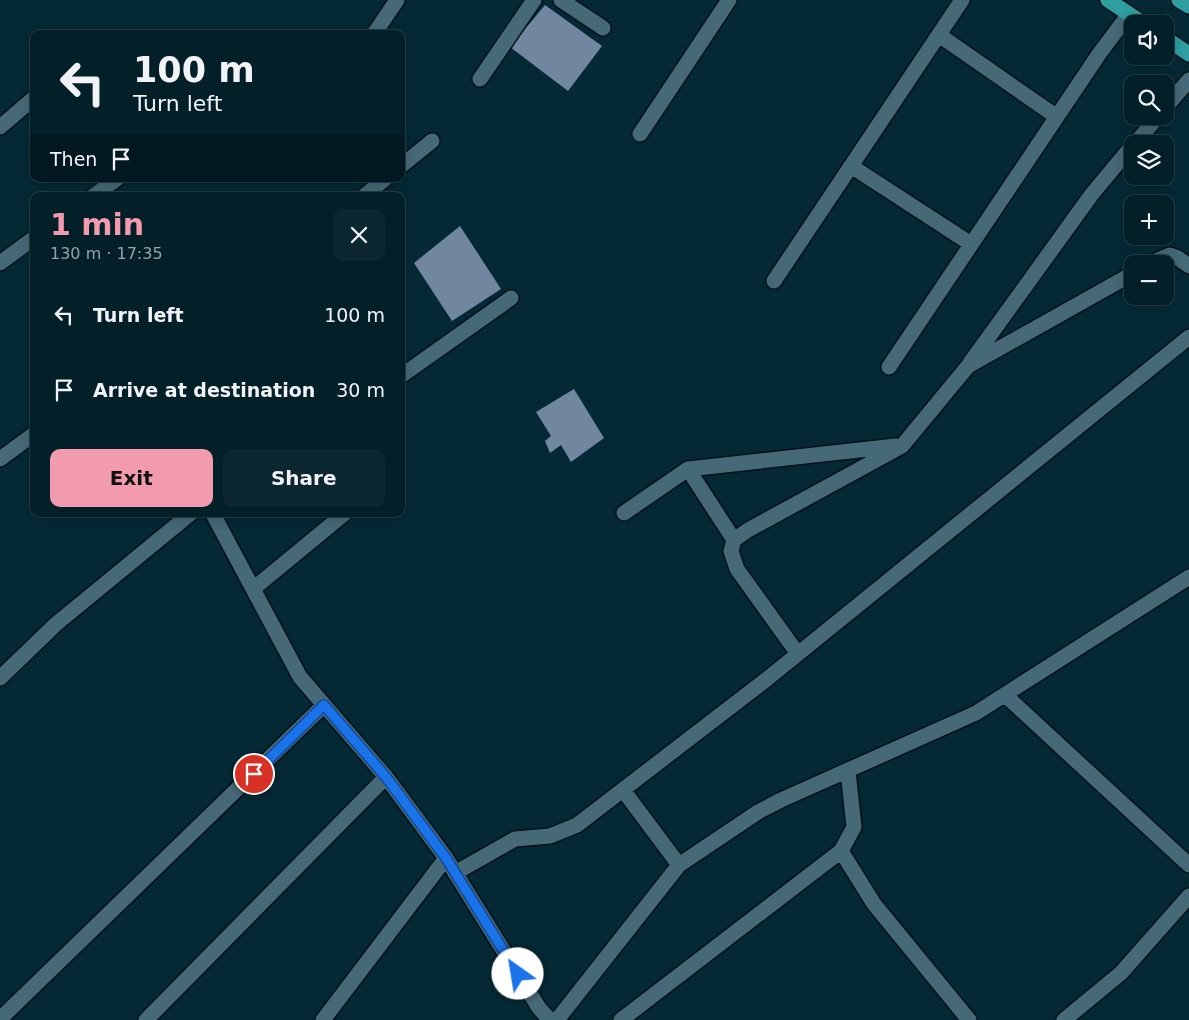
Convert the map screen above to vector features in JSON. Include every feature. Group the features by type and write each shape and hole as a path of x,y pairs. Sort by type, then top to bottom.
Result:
{"highway":[{"path":"1108,0 1128,14"},
{"path":"1180,0 1189,6"},
{"path":"1174,44 1189,54"}],"street":[{"path":"377,30 397,0"},
{"path":"480,79 534,0"},
{"path":"561,0 603,28"},
{"path":"640,134 729,0"},
{"path":"774,281 962,0"},
{"path":"889,367 1057,116 1128,14"},
{"path":"939,34 1057,116"},
{"path":"1174,98 1189,80"},
{"path":"0,127 30,101"},
{"path":"1142,135 1151,125"},
{"path":"405,163 432,141"},
{"path":"798,654 737,569 731,551 734,540 748,530 902,446 968,366 1092,194 1124,157"},
{"path":"850,166 971,244"},
{"path":"99,192 113,182"},
{"path":"369,192 382,182"},
{"path":"0,263 30,241"},
{"path":"1174,256 1189,266"},
{"path":"968,366 1124,278"},
{"path":"405,373 511,298"},
{"path":"455,873 515,839 550,836 577,825 798,654 1189,337"},
{"path":"0,459 30,437"},
{"path":"624,513 688,469 902,446"},
{"path":"688,469 734,540"},
{"path":"0,678 56,624 186,517"},
{"path":"215,517 300,677 386,777 446,858 535,1014 550,1020"},
{"path":"253,590 340,517"},
{"path":"557,1020 678,866 758,812 976,713 1189,577"},
{"path":"1005,695 1189,865"},
{"path":"0,1019 324,705"},
{"path":"620,1020 841,851 854,827 848,771"},
{"path":"146,1020 386,777"},
{"path":"623,790 678,866"},
{"path":"841,851 874,904 969,1020"},
{"path":"323,1020 446,858"},
{"path":"1064,1020 1121,974 1189,896"}],"building":[{"path":"545,5 602,46 568,91 510,47"},
{"path":"460,226 501,289 452,321 414,263"},
{"path":"574,389 604,438 571,462 561,445 550,453 545,441 551,436 536,412"}],"route":[{"path":"254,774 324,705 386,777 446,858 518,974"}]}
